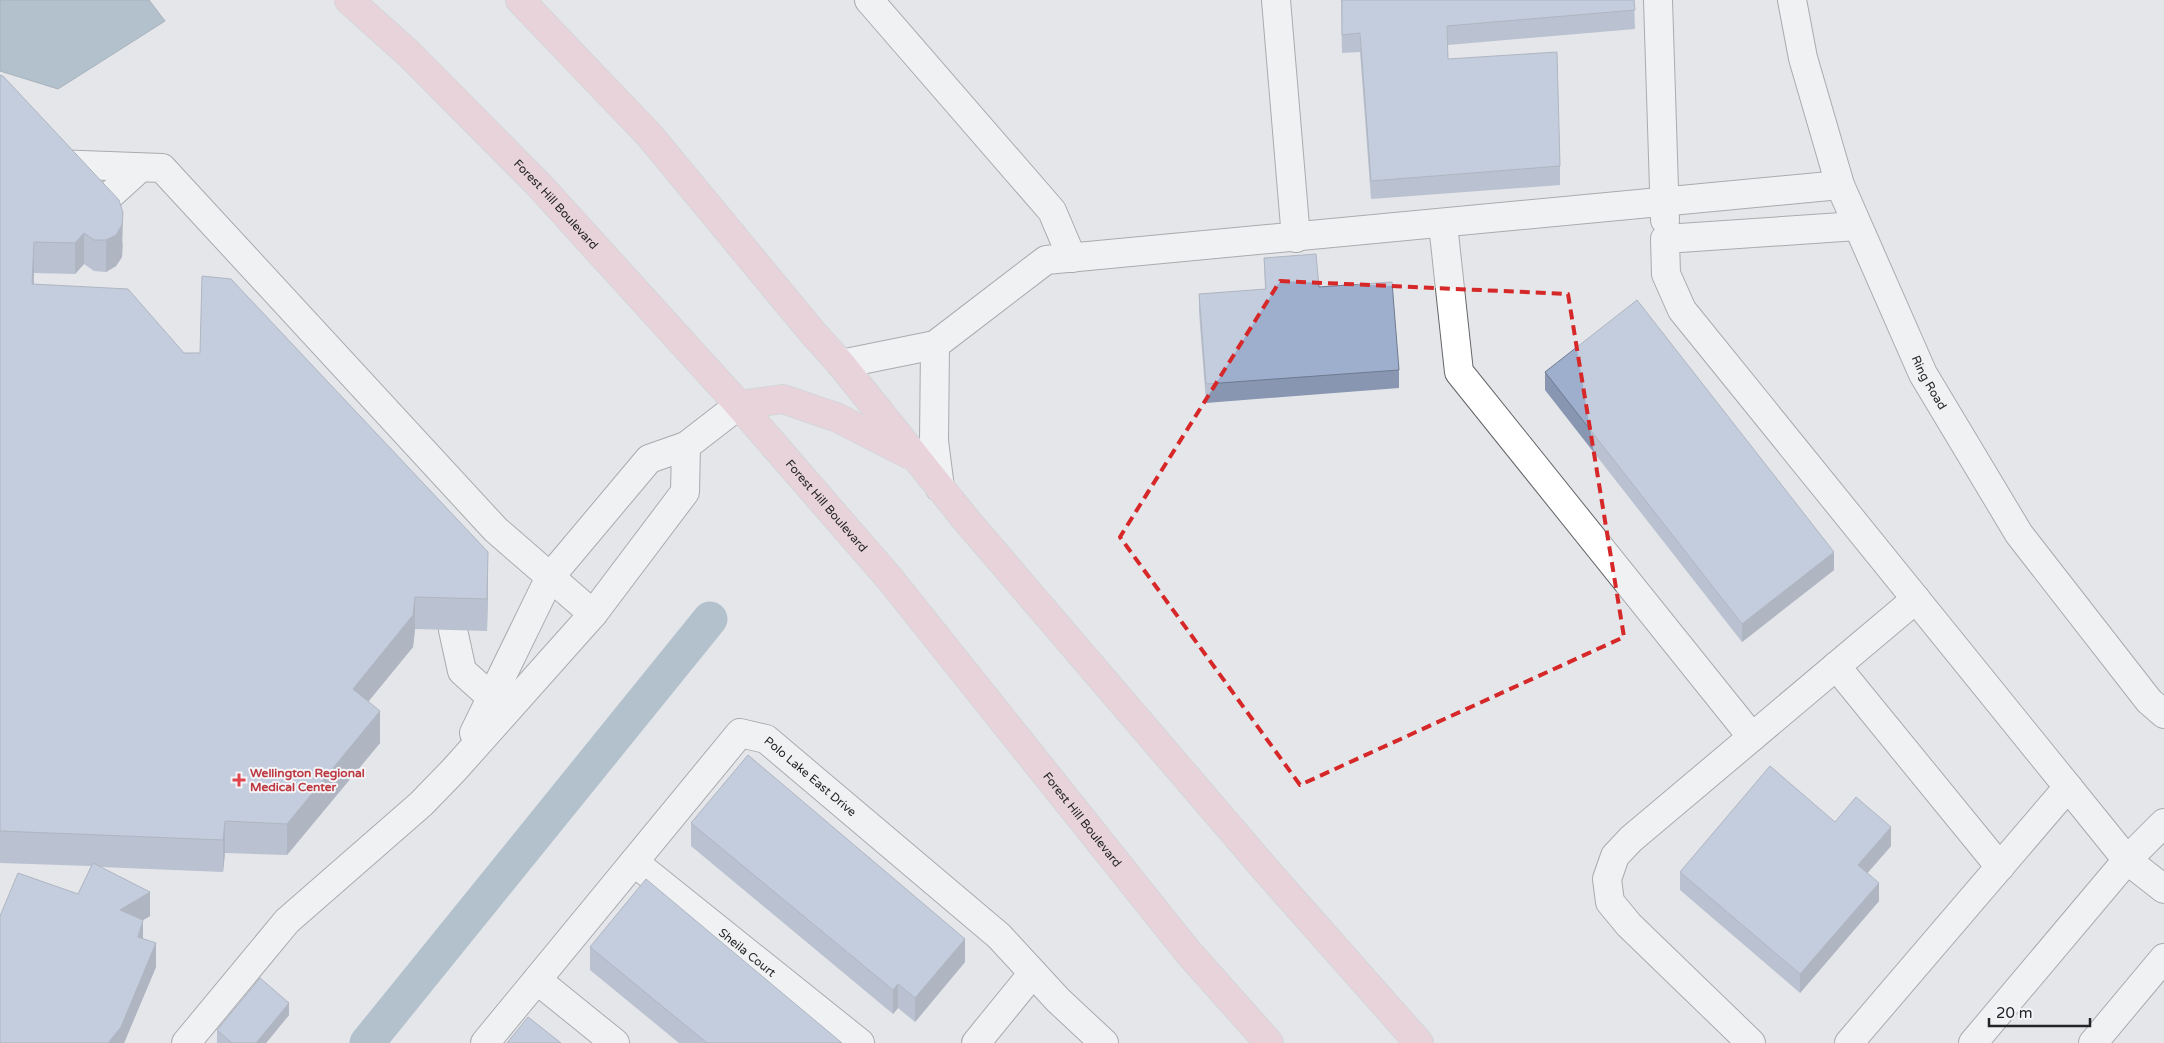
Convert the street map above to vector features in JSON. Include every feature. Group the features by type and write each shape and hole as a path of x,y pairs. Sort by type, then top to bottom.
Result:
{"main road":[{"name":"Forest Hill Boulevard","path":"349,0 409,54 539,185 739,405 890,579 1188,952 1269,1043"},
{"path":"520,0 650,136 813,332 842,364 940,488 1266,870 1419,1043"},
{"path":"739,405 783,399 838,418 915,458"}],"street":[{"path":"870,0 1052,211 1072,258"},
{"path":"1276,0 1296,238"},
{"path":"1658,0 1666,274 1682,310 2127,860 2164,889"},
{"name":"Ring Road","path":"1792,0 1803,58 1840,185 1923,374 2015,527 2149,701 2164,714"},
{"path":"55,164 162,168 488,539 550,577 593,614"},
{"path":"96,208 140,168"},
{"path":"842,364 935,345 1046,260 1296,238 1840,185"},
{"path":"1443,224 1459,372 1752,737"},
{"path":"1665,239 1857,226"},
{"path":"935,345 934,441 940,488"},
{"path":"454,770 492,698 550,577 649,458 686,446 739,405"},
{"path":"186,1043 287,921 421,804 454,770 593,614 685,492 686,446"},
{"path":"1751,1043 1629,925 1610,902 1607,879 1615,856 1631,839 1916,599"},
{"path":"453,630 462,671 492,698"},
{"path":"1836,666 2000,867"},
{"name":"Polo Lake East Drive","path":"485,1043 740,733 766,739 999,936 1058,1000 1104,1043"},
{"path":"1849,1043 2068,788"},
{"path":"1973,1043 2127,860 2164,823"},
{"name":"Sheila Court","path":"634,862 860,1043"},
{"path":"2093,1043 2164,958"},
{"path":"976,1043 1033,973"},
{"path":"537,980 615,1043"}],"highlighted area":[{"path":"1280,281 1568,294 1624,637 1300,785 1120,537"}],"water":[{"path":"0,0 149,0 165,21 58,89 0,71"}],"building":[{"path":"1342,0 1634,0 1635,10 1447,26 1448,59 1557,52 1560,166 1371,181 1360,33 1342,35"},
{"path":"0,75 119,200 123,213 122,225 116,235 106,240 94,240 84,233 75,243 34,242 32,284 128,289 184,353 200,353 202,276 231,279 488,552 487,599 415,597 413,615 353,689 380,711 287,824 225,821 223,840 0,831"},
{"path":"1316,254 1319,287 1392,282 1399,370 1206,384 1199,294 1266,289 1264,258"},
{"path":"1637,300 1834,552 1742,624 1545,372"},
{"path":"748,755 965,939 915,998 898,984 893,990 691,823"},
{"path":"1770,766 1835,822 1856,797 1891,827 1858,865 1879,883 1800,974 1680,872"},
{"path":"93,863 150,892 120,910 143,920 138,937 156,943 121,1027 108,1043 0,1043 0,916 18,873 78,894"},
{"path":"646,879 842,1043 707,1043 590,947"},
{"path":"260,978 289,1003 256,1043 232,1043 217,1030"},
{"path":"528,1017 561,1043 507,1043"}],"waterway":[{"path":"367,1043 710,619"}],"place":[{"name":"Wellington Regional Medical Center","path":"239,780"}]}
